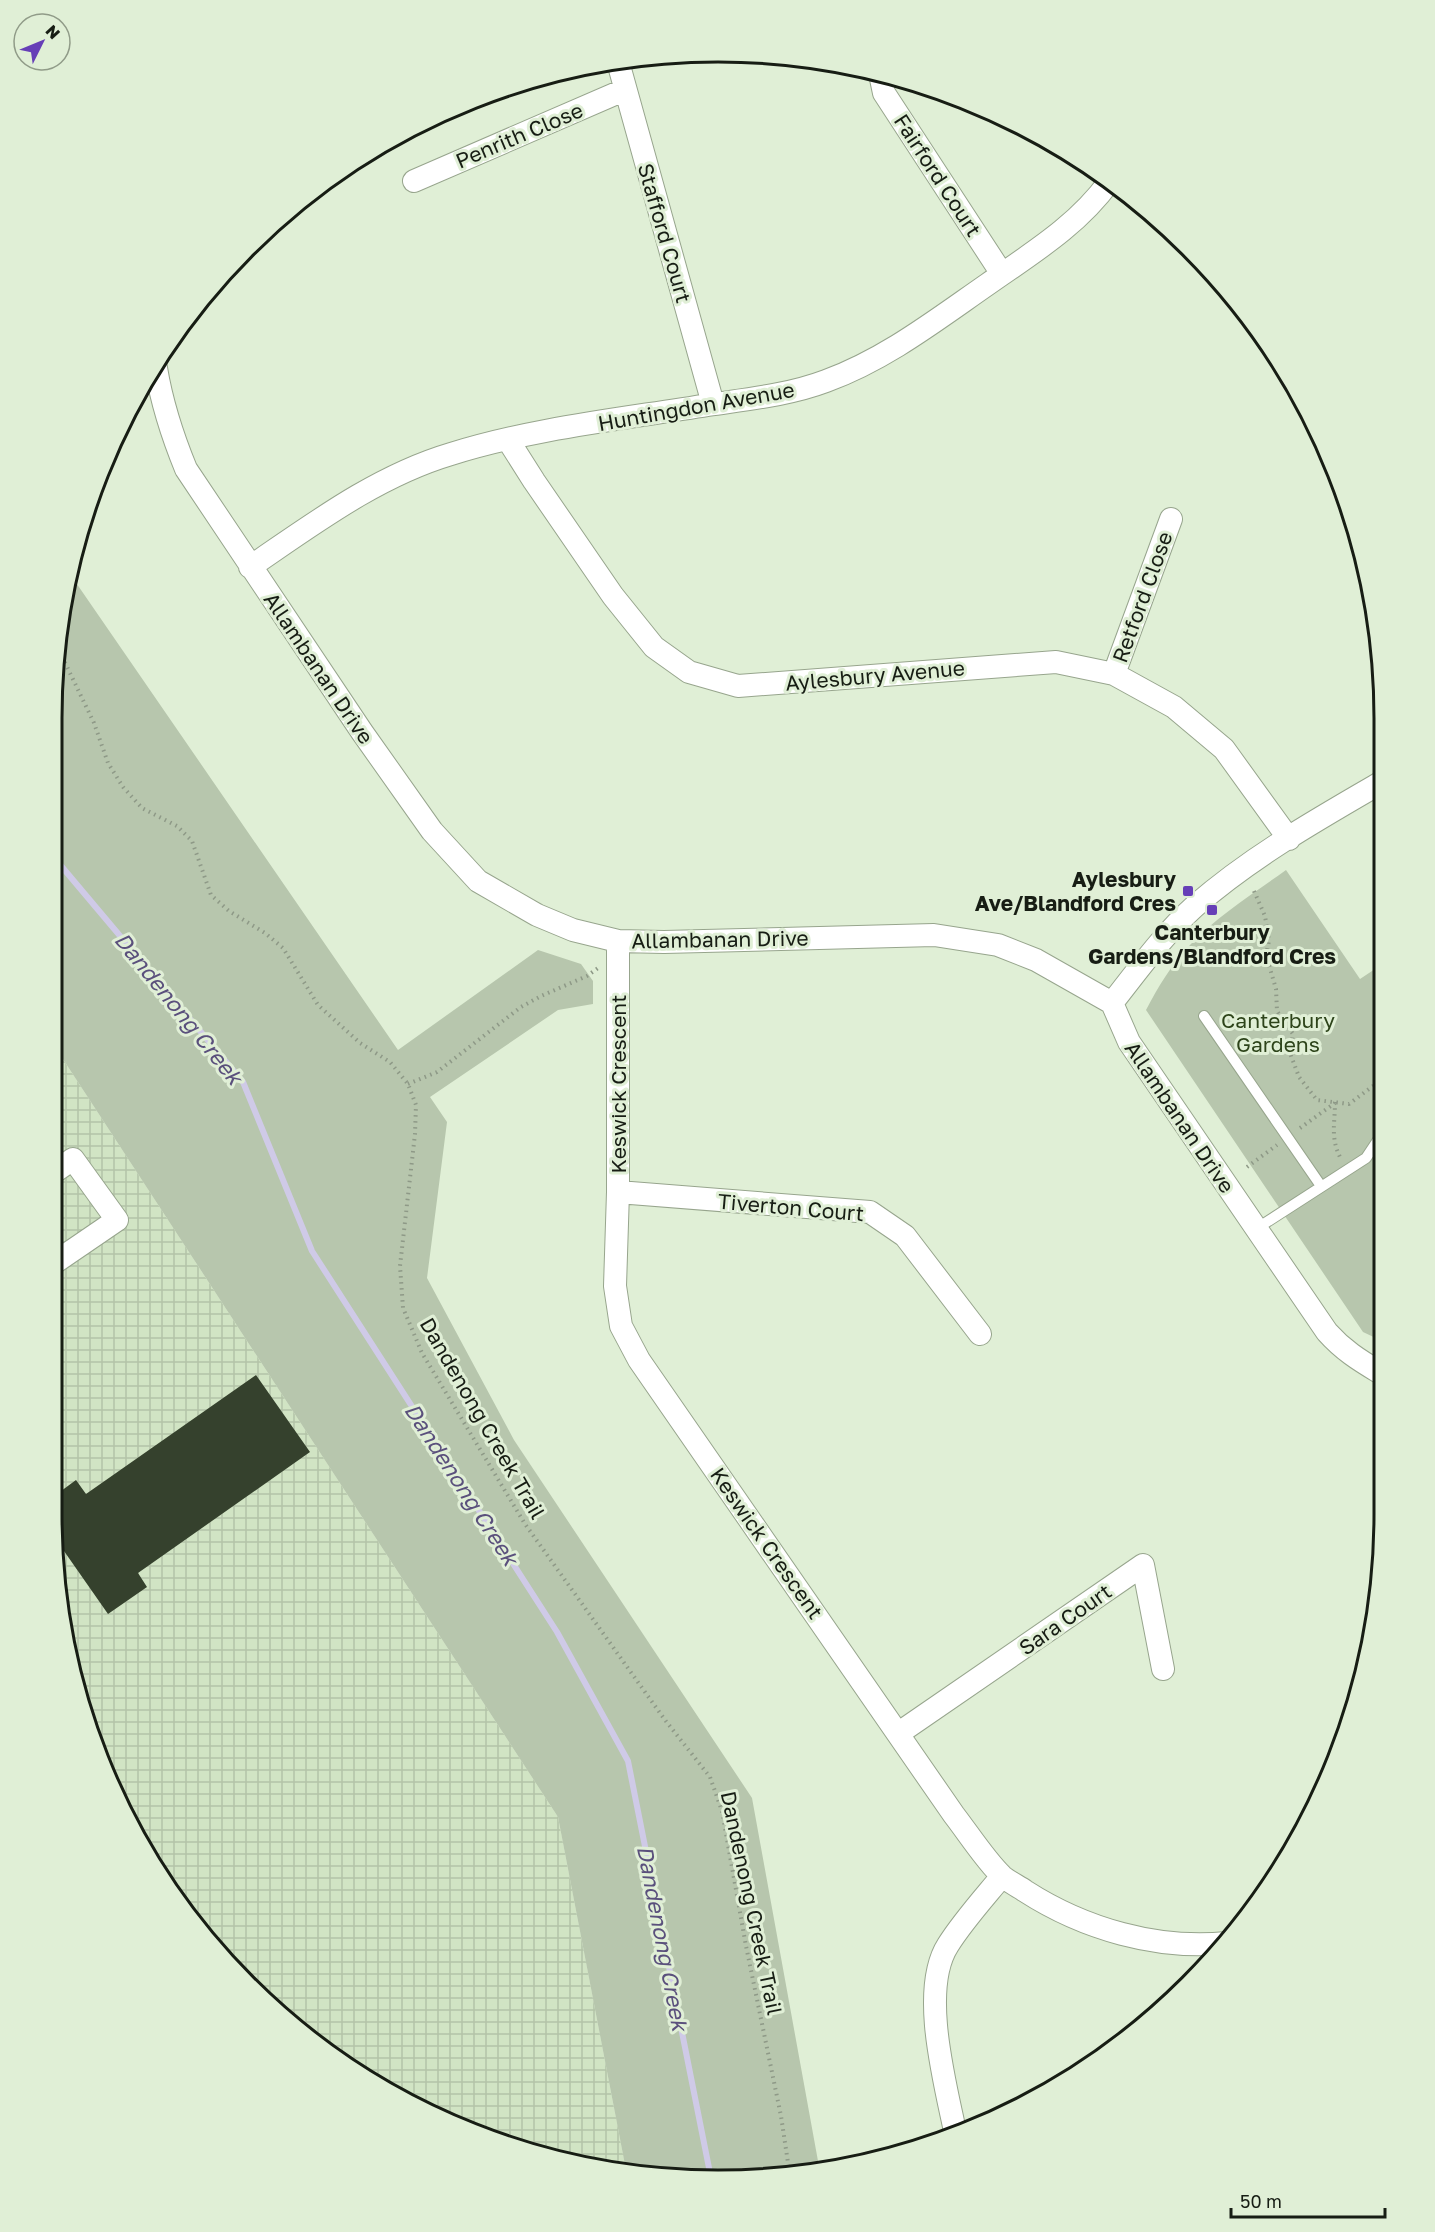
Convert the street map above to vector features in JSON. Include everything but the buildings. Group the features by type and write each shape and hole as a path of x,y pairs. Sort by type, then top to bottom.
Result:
{"street":[{"name":"Stafford Court","path":"620,69 713,404"},
{"name":"Fairford Court","path":"882,83 884,93 1002,274"},
{"name":"Penrith Close","path":"414,181 624,90"},
{"name":"Huntingdon Avenue","path":"250,567 325,516 397,474 451,454 508,440 800,389 855,369 887,352 1048,243 1079,218 1104,188"},
{"name":"Allambanan Drive","path":"157,376 170,431 186,469 250,567 432,831 478,881 537,915 573,930 618,941 934,935 998,945 1036,960 1112,1003 1129,1042 1327,1332 1341,1348 1374,1369"},
{"name":"Aylesbury Avenue","path":"508,440 613,596 654,647 689,672 738,686 1056,662 1114,674 1174,707 1224,749 1289,839"},
{"name":"Retford Close","path":"1114,674 1171,519"},
{"path":"1112,1003 1164,938 1196,906 1245,868 1374,787"},
{"name":"Keswick Crescent","path":"618,941 618,1192 615,1286 621,1326 646,1370 954,1815 1002,1876 1041,1901 1081,1920 1119,1934 1162,1941 1213,1945"},
{"path":"62,1167 73,1159 117,1220 62,1258"},
{"name":"Tiverton Court","path":"618,1192 870,1212 905,1236 980,1334"},
{"name":"Sara Court","path":"899,1733 1143,1565 1163,1669"},
{"path":"954,2126 938,2043 937,1975 947,1947 1002,1876"}],"lane":[{"path":"1204,1016 1322,1186"},
{"path":"1256,1228 1366,1158 1374,1146"}],"path":[{"name":"Dandenong Creek Trail","path":"64,661 94,723 108,763 123,787 142,808 177,826 192,841 211,895 229,911 265,933 283,948 318,1005 360,1043 390,1062 408,1084 416,1105 415,1134 400,1266 403,1308 422,1353 525,1524 665,1720 710,1777 724,1822 746,1946 781,2116 789,2166"},
{"path":"1254,891 1265,916 1269,941 1266,955 1276,989 1277,1011 1293,1034 1290,1053 1299,1077 1317,1100 1350,1104 1374,1085"},
{"path":"408,1084 437,1072 521,1007 587,976 597,968 618,967"},
{"path":"1335,1102 1332,1129 1337,1151 1347,1170"}],"shaded area":[{"path":"62,1058 558,1817 625,2164 590,2158 507,2136 466,2121 389,2083 318,2035 285,2008 224,1947 172,1879 149,1843 111,1766 84,1684 67,1600 62,1514"}],"green space":[{"path":"76,582 398,1050 538,950 581,964 593,981 593,1004 558,1010 430,1097 447,1122 427,1278 514,1440 752,1798 818,2162 760,2169 718,2170 675,2169 625,2164 558,1817 62,1058 63,675 67,632"},
{"name":"Canterbury Gardens","path":"1286,870 1360,979 1374,970 1374,1337 1363,1332 1146,1010 1160,984 1183,952 1236,905"}],"waterway":[{"name":"Dandenong Creek","path":"62,867 243,1082 312,1251 557,1632 628,1761 709,2170"}],"place":[{"name":"Aylesbury Ave/Blandford Cres","path":"1188,891"},
{"name":"Canterbury Gardens/Blandford Cres","path":"1212,910"}]}
